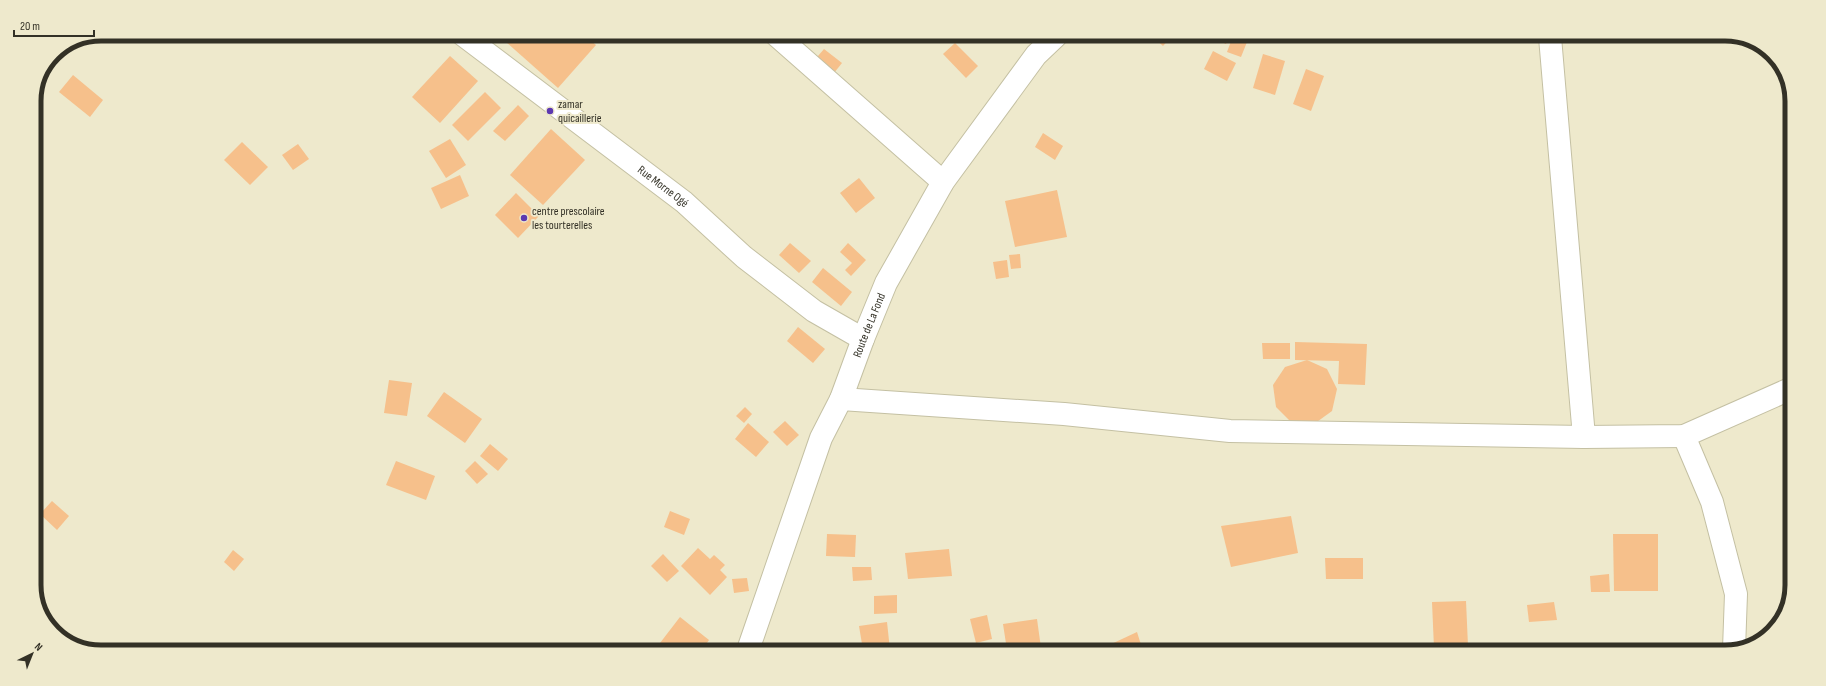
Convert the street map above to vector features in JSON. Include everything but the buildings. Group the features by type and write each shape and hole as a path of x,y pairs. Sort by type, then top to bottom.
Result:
{"street":[{"name":"Rue Morne Ogé","path":"471,41 684,202 744,257 814,310 862,339"},
{"path":"783,41 943,182"},
{"name":"Route de La Fond","path":"750,645 821,438 841,399 862,339 886,283 943,182 1036,55 1051,41"},
{"path":"1550,41 1584,437"},
{"path":"841,399 1064,414 1230,431 1584,437 1684,436 1785,391"},
{"path":"1684,436 1712,502 1736,594 1734,644"}],"place":[{"name":"zamar quicaillerie","path":"550,111"},
{"name":"centre prescolaire les tourterelles","path":"524,218"}]}
